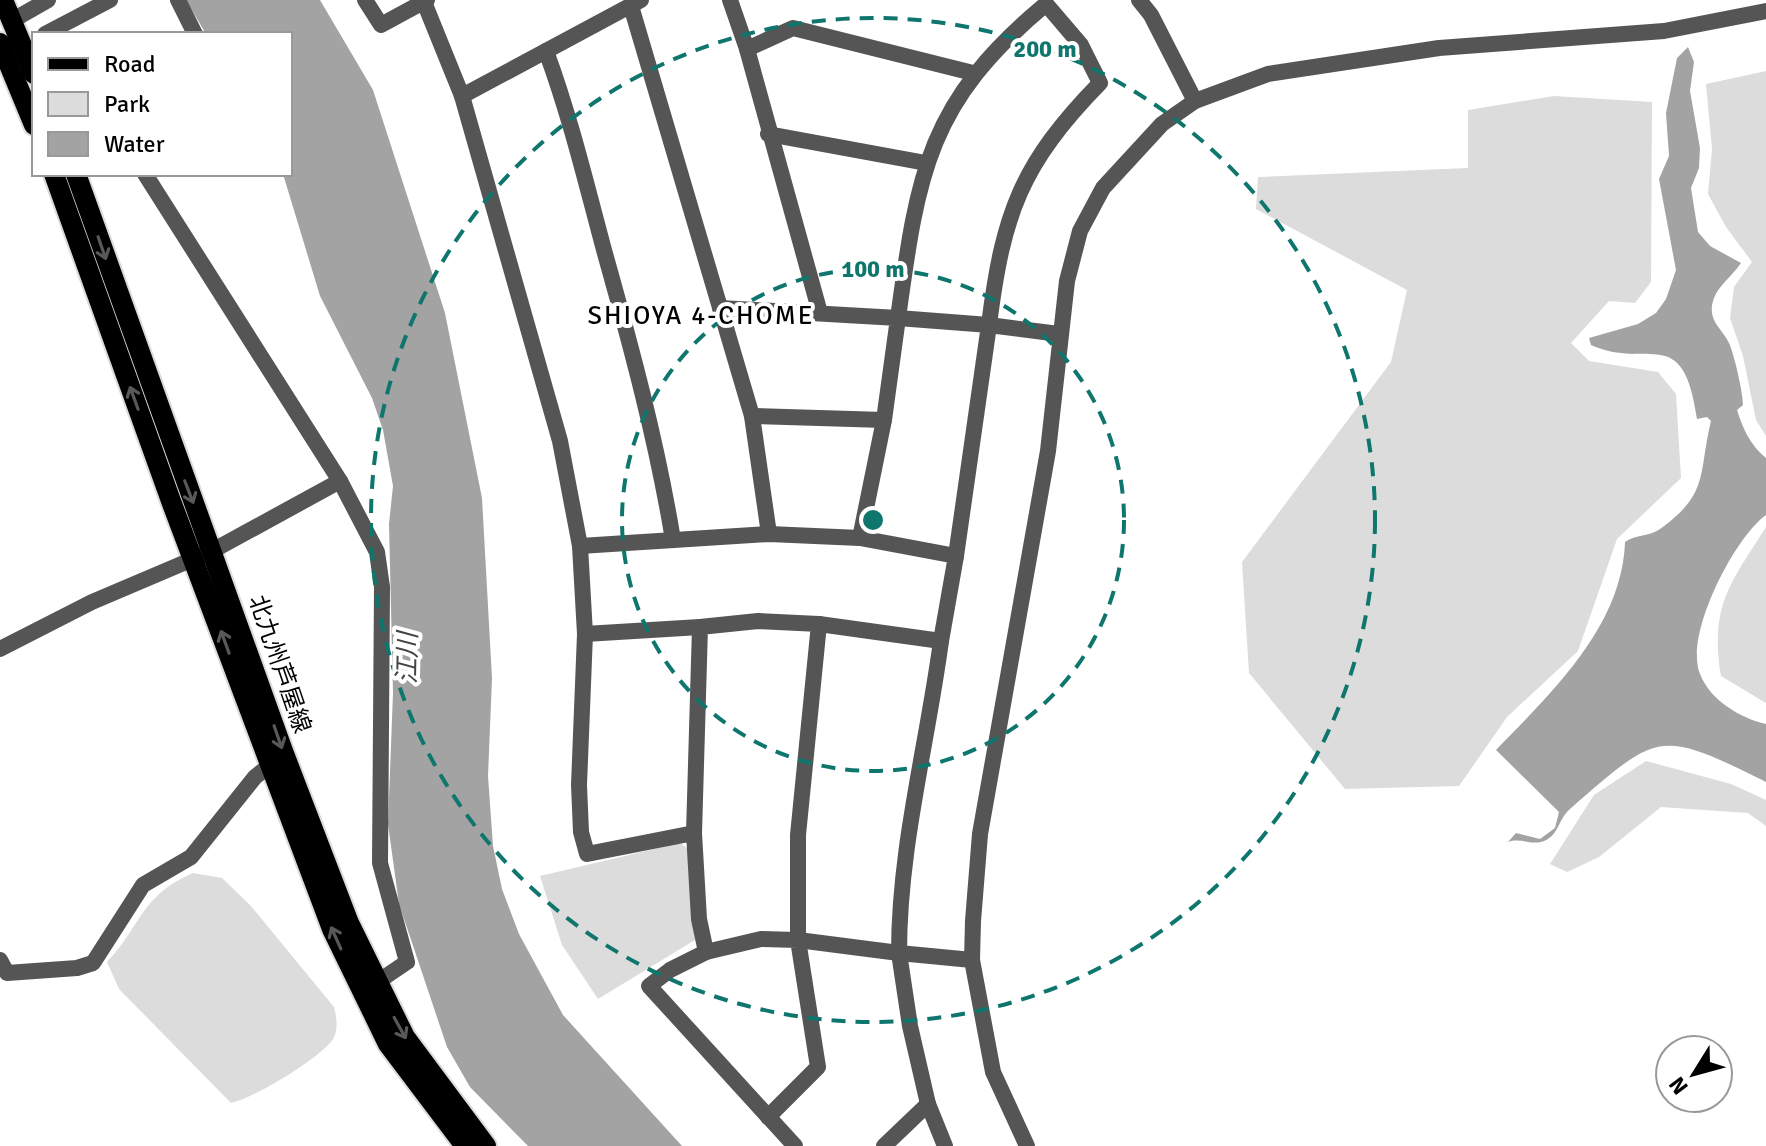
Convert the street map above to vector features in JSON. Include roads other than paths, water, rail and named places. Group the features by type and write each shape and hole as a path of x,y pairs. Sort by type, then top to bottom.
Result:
{"main road":[{"path":"3,0 28,43 32,64"},
{"path":"0,43 32,120"},
{"name":"北九州芦屋線","path":"55,176 349,923 405,1037 486,1146"},
{"name":"北九州芦屋線","path":"77,176 203,554 269,766 332,929 362,997 388,1044 465,1146"}],"street":[{"path":"13,20 48,0"},
{"path":"49,32 110,0"},
{"path":"178,0 194,32"},
{"path":"365,0 381,25 426,1 462,96 560,441 580,546 585,634 579,785 581,832 587,854 694,833"},
{"path":"730,0 747,49 768,134 820,313"},
{"path":"1139,0 1151,15 1195,101"},
{"path":"860,538 884,420 912,214 926,163 945,119 973,73 1044,2 1081,45 1100,83 1038,154 1004,234 956,556 905,840 899,901 899,953 910,1026 928,1104 945,1146"},
{"path":"462,96 636,3 752,416 769,534"},
{"path":"1027,1146 993,1072 972,960 980,834 1048,451 1059,334 1080,231 1103,188 1162,124 1195,101 1240,82 1308,66 1439,48 1664,31 1766,11"},
{"path":"747,49 793,28 973,73"},
{"path":"546,51 568,113 635,360 661,465 673,540"},
{"path":"768,134 926,163"},
{"path":"146,176 340,481 377,552 382,587 380,863 407,962 376,983"},
{"path":"720,308 898,318 1059,334"},
{"path":"752,416 884,420"},
{"path":"0,649 92,602 203,554 340,481"},
{"path":"580,546 769,534 860,538 956,556"},
{"path":"585,634 758,621 819,624 941,641"},
{"path":"768,1117 818,1067 798,940 798,835 819,624"},
{"path":"700,627 694,833 699,919 706,952"},
{"path":"0,960 7,973 77,968 93,963 143,885 191,857 255,777 269,766"},
{"path":"795,1146 649,986 670,970 706,952 761,939 798,940 972,960"},
{"path":"884,1146 928,1104"}],"water":[{"name":"江川","path":"186,0 320,0 373,90 445,313 482,498 492,678 488,776 493,846 502,889 519,934 563,1015 682,1146 528,1146 470,1087 447,1047 399,904 388,824 393,693 389,524 393,486 383,430 372,398 320,296 284,176 292,176 292,32 205,32"},
{"path":"1688,47 1694,62 1690,91 1700,148 1699,168 1691,188 1698,232 1710,246 1741,263 1716,293 1712,306 1713,318 1729,343 1736,364 1743,399 1743,405 1737,410 1739,417 1751,442 1766,458 1766,515 1740,544 1715,588 1699,636 1697,657 1700,674 1718,700 1746,717 1766,724 1766,782 1703,753 1661,746 1623,764 1566,813 1549,838 1539,842 1508,842 1516,833 1540,839 1555,828 1559,812 1496,750 1560,682 1597,630 1621,573 1625,542 1656,532 1676,516 1695,493 1702,469 1711,421 1707,417 1697,419 1691,389 1683,370 1673,359 1660,355 1612,352 1591,345 1589,338 1638,324 1656,313 1666,299 1676,270 1659,179 1669,156 1666,113 1677,58"}],"district":[{"name":"SHIOYA 4-CHOME","path":"701,316"}]}
